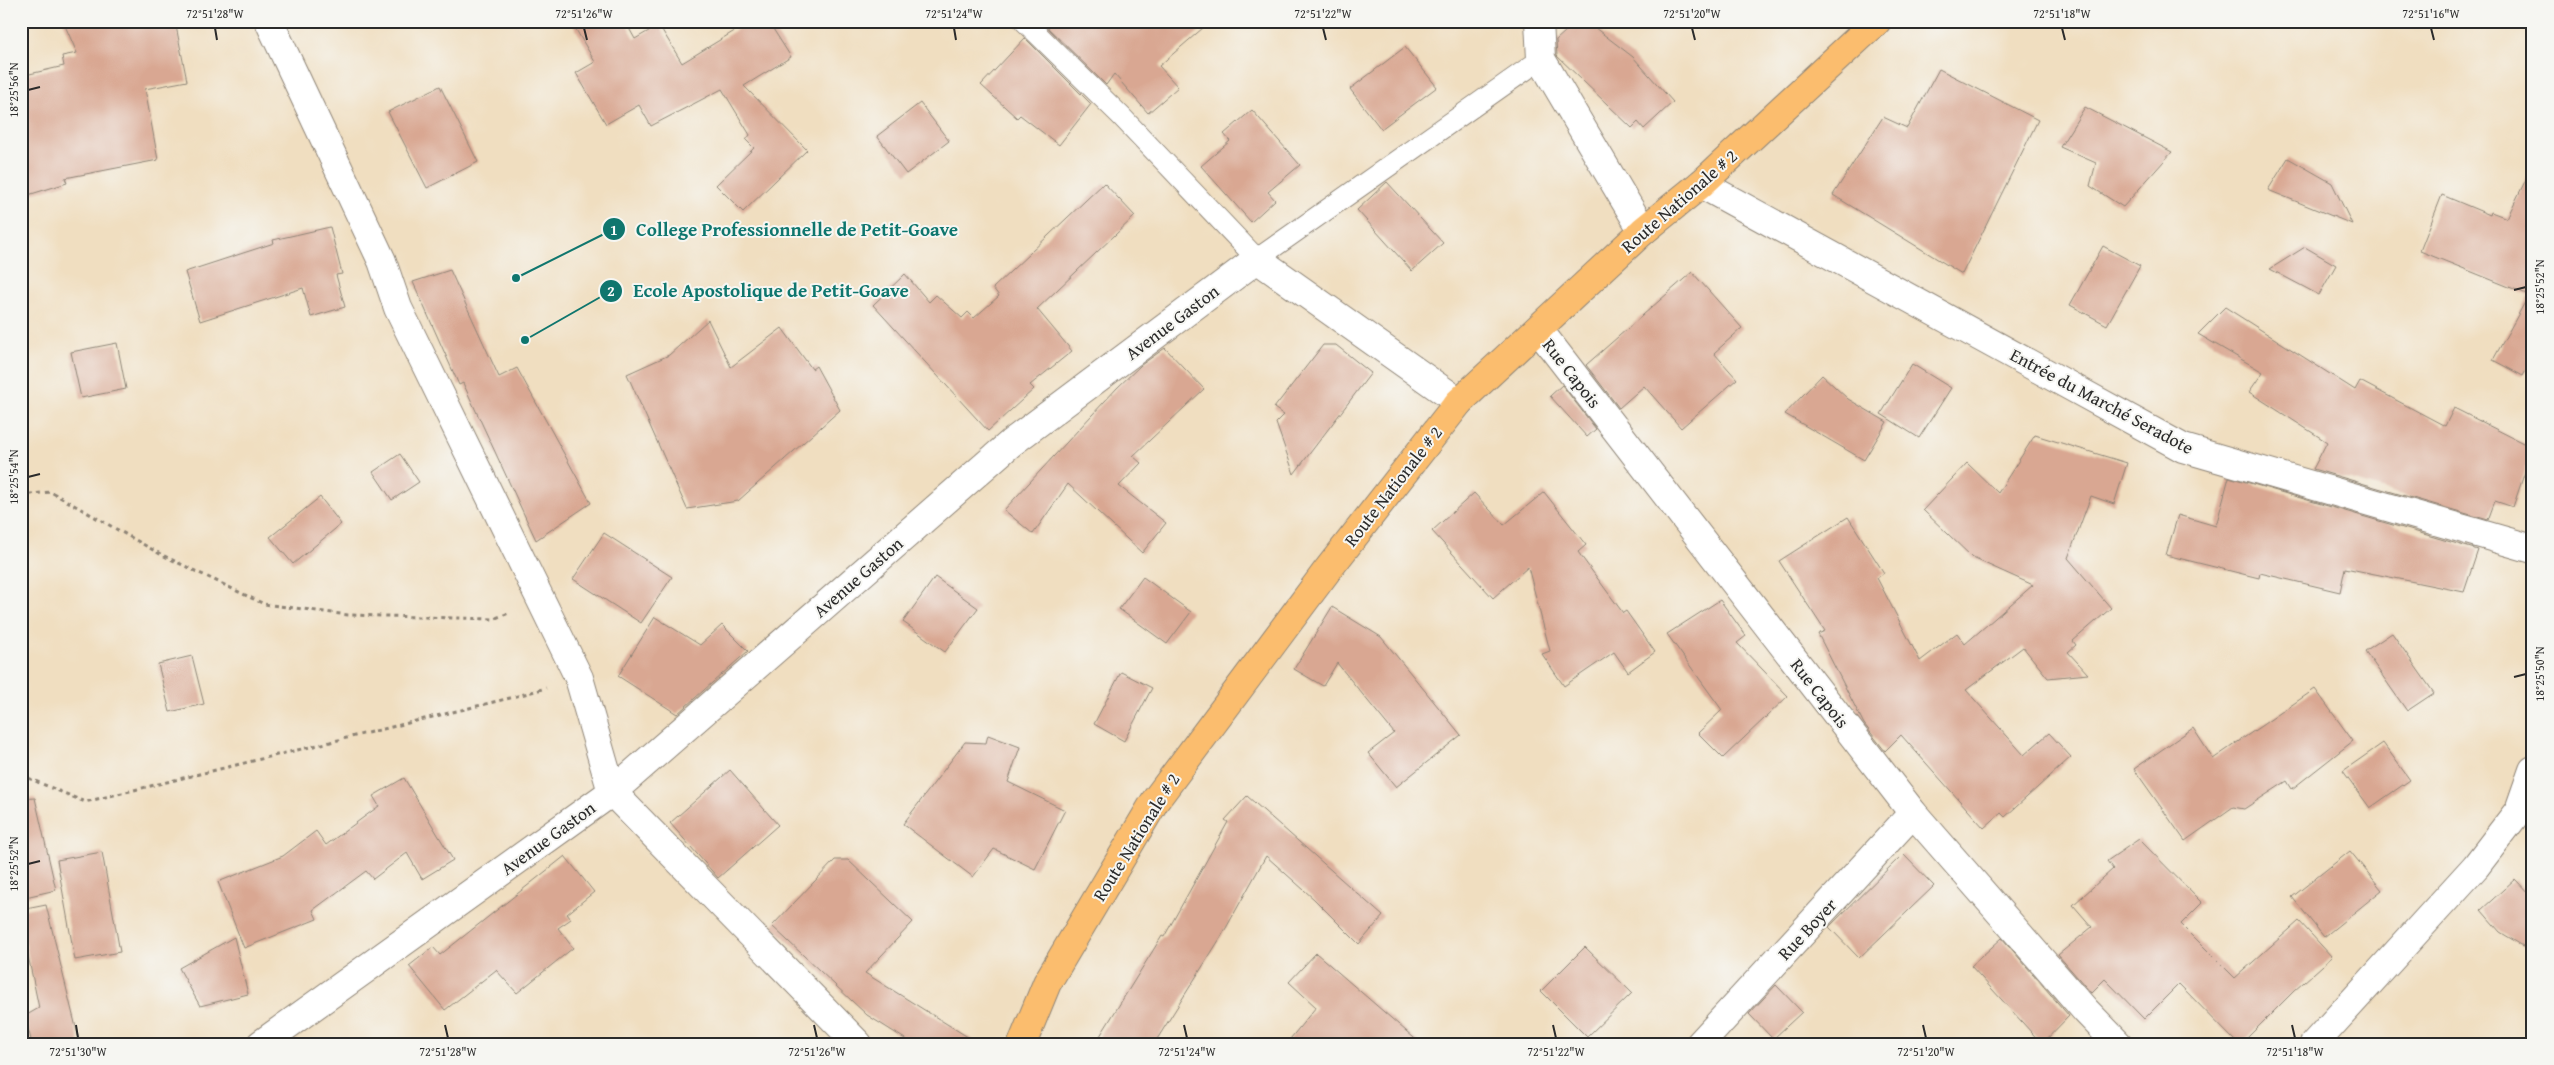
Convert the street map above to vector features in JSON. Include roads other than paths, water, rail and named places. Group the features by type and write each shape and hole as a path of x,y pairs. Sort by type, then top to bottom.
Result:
{"main road":[{"name":"Route Nationale # 2","path":"1022,1044 1047,983 1154,801 1326,572 1459,402 1643,231 1701,184 1870,24"}],"street":[{"path":"269,21 382,261 398,308 579,678 612,792 858,1044"},
{"path":"1539,21 1541,59 1643,231"},
{"name":"Entrée du Marché Seradote","path":"1701,184 2184,448 2533,549"},
{"path":"1257,258 1459,402"},
{"name":"Avenue Gaston","path":"260,1044 612,792 1011,443 1257,258"},
{"name":"Rue Capois","path":"1538,329 1913,813 2086,1011 2118,1044"},
{"path":"2314,1044 2476,866 2519,810 2533,770"},
{"name":"Rue Boyer","path":"1700,1044 1913,813"}],"lane":[{"path":"1024,21 1121,116 1257,258 1541,59"}],"place":[{"name":"College Professionnelle de Petit-Goave","path":"516,278"},
{"name":"Ecole Apostolique de Petit-Goave","path":"525,340"}]}
